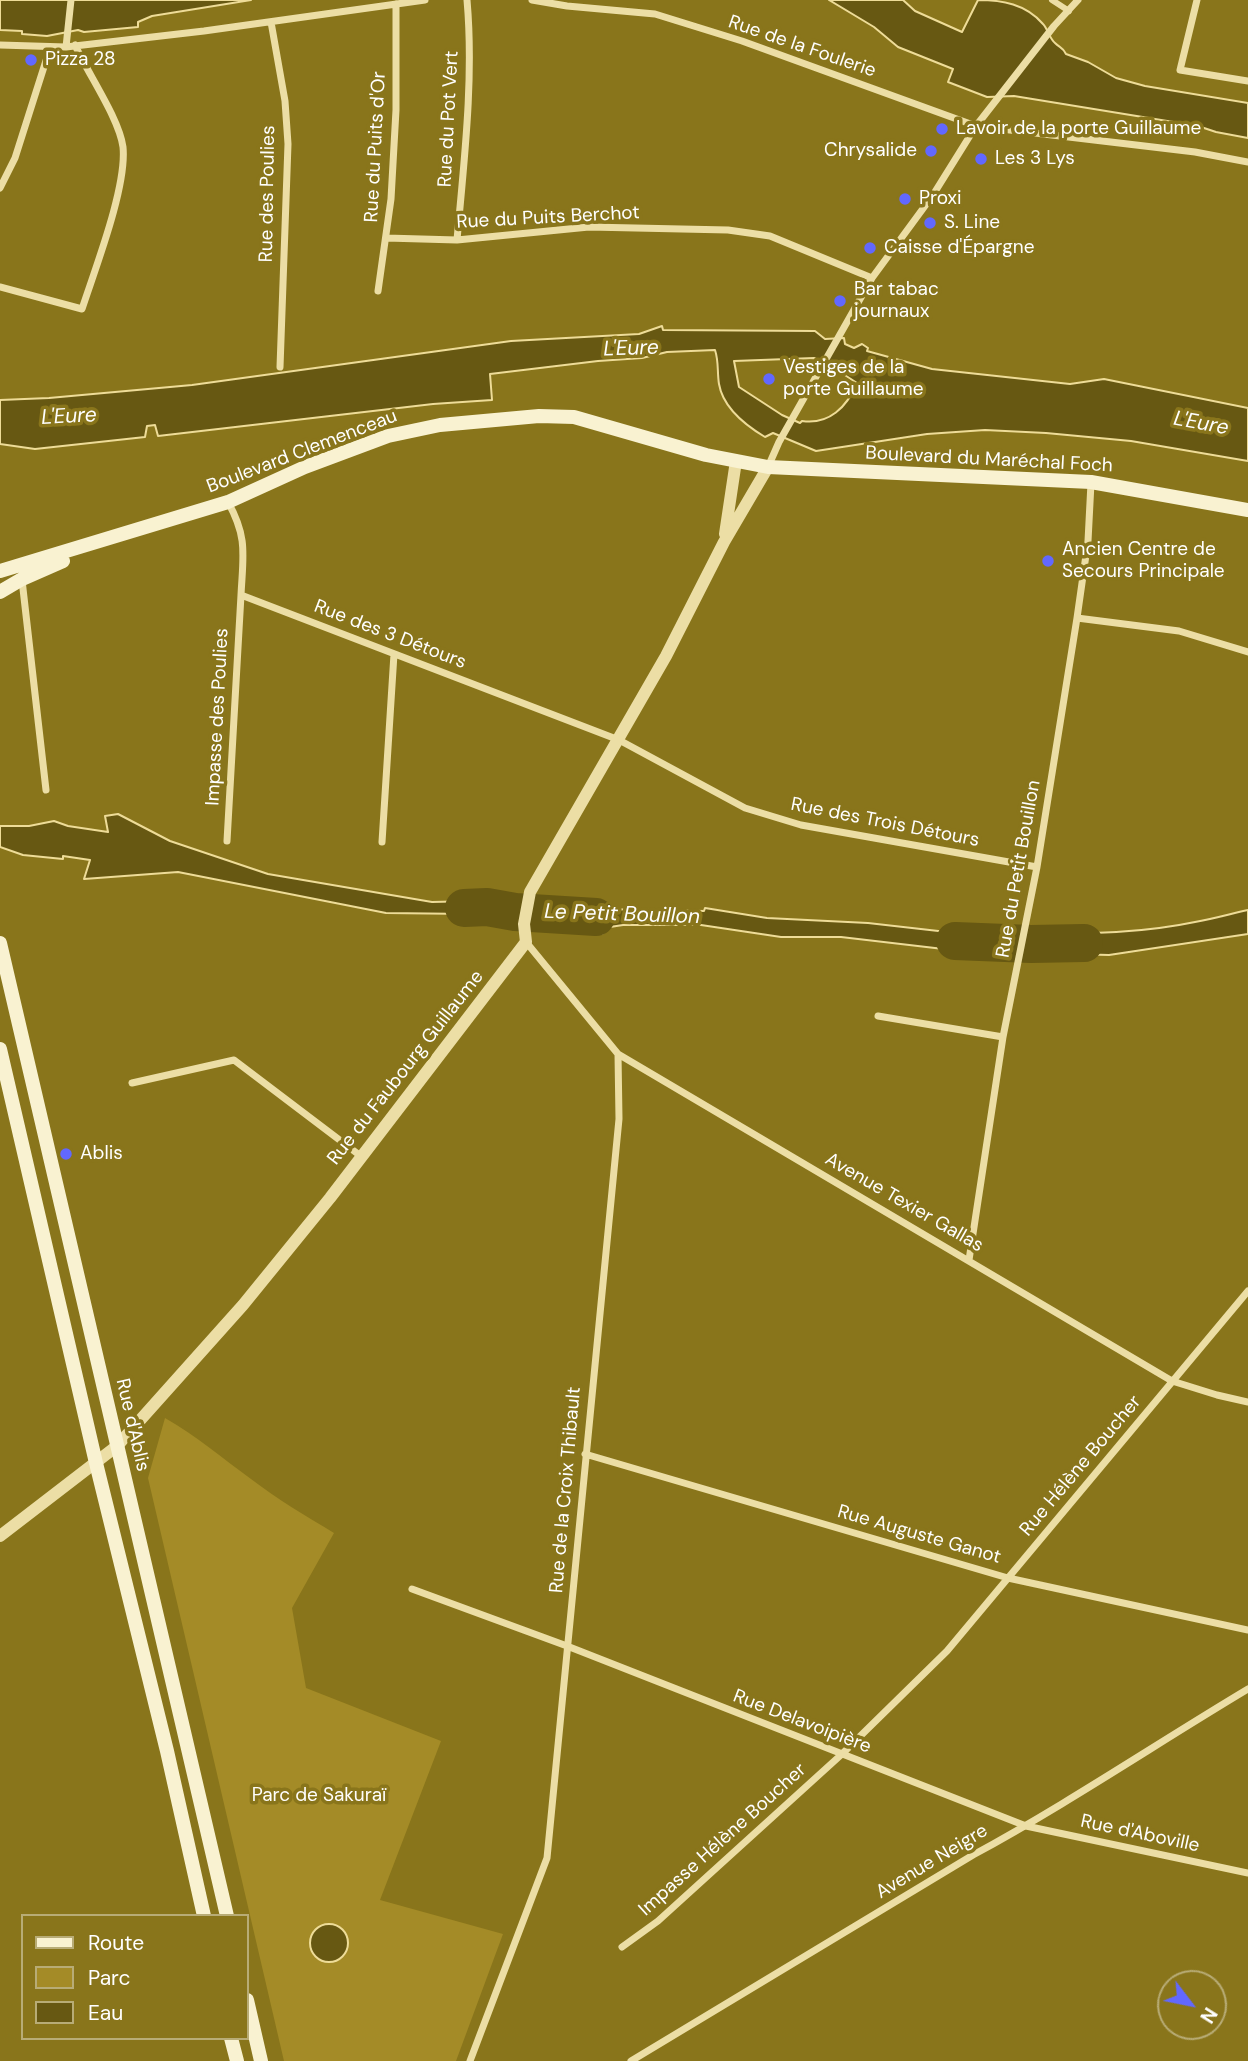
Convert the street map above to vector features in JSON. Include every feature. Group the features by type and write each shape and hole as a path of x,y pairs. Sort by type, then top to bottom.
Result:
{"main road":[{"name":"Boulevard Clemenceau","path":"0,571 228,502 305,467 388,436 440,425 539,416 573,416 706,455 768,467"},
{"name":"Boulevard du Maréchal Foch","path":"768,467 1091,482 1248,510"},
{"name":"Boulevard Clemenceau","path":"0,592 22,579 178,518"},
{"name":"Rue d'Ablis","path":"0,943 227,1914"},
{"path":"0,1049 204,1914"},
{"path":"248,2004 261,2061"},
{"path":"232,2040 237,2061"}],"street":[{"path":"66,47 71,0"},
{"path":"0,45 66,47 425,0"},
{"name":"Rue du Pot Vert","path":"457,240 466,137 469,22 467,0"},
{"name":"Rue de la Foulerie","path":"532,0 655,14 742,41 976,126 1195,152 1248,162"},
{"path":"1052,0 1069,10"},
{"path":"618,1054 526,942 524,924 530,892 666,656 724,542 768,467 839,332 872,278 933,195 994,101 1078,0"},
{"path":"1197,0 1181,70 1248,81"},
{"name":"Rue du Puits d'Or","path":"378,291 391,199 396,110 396,4"},
{"name":"Rue des Poulies","path":"271,22 285,102 288,144 280,367"},
{"path":"0,288 82,309 107,229 122,166 123,147 116,125 75,46"},
{"path":"0,188 15,159 50,48"},
{"name":"Rue du Puits Berchot","path":"386,238 457,240 589,227 728,230 770,236 872,278"},
{"path":"724,542 736,461"},
{"name":"Rue du Petit Bouillon","path":"969,1260 1003,1037 1037,867 1077,618 1088,541 1091,482"},
{"path":"228,502 243,536 241,595"},
{"path":"22,579 46,790"},
{"name":"Rue des 3 Détours","path":"241,595 619,740"},
{"name":"Impasse des Poulies","path":"227,841 241,595"},
{"path":"1077,618 1179,631 1248,652"},
{"path":"382,842 394,654"},
{"name":"Rue des Trois Détours","path":"619,740 746,807 801,825 1037,867"},
{"name":"Rue du Faubourg Guillaume","path":"0,1536 117,1446 243,1305 362,1157 526,942"},
{"path":"878,1016 1003,1037"},
{"name":"Avenue Texier Gallas","path":"618,1054 1172,1381 1248,1402"},
{"name":"Rue de la Croix Thibault","path":"470,2061 547,1858 619,1119 618,1054"},
{"path":"132,1083 234,1060 362,1157"},
{"name":"Rue Hélène Boucher","path":"842,1754 947,1651 1248,1292"},
{"name":"Rue Auguste Ganot","path":"585,1454 1008,1578 1248,1630"},
{"name":"Rue Delavoipière","path":"412,1589 567,1646 1026,1826"},
{"name":"Avenue Neigre","path":"631,2061 973,1855 1026,1826 1248,1689"},
{"name":"Impasse Hélène Boucher","path":"622,1948 658,1921 842,1754"},
{"name":"Rue d'Aboville","path":"1026,1826 1248,1872"}],"green space":[{"name":"Parc de Sakuraï","path":"165,1418 271,1493 334,1533 292,1608 306,1688 441,1741 380,1900 503,1934 456,2061 284,2061 148,1478"}],"water":[{"path":"0,0 251,0 152,16 138,22 138,27 84,32 78,30 47,36 0,30"},
{"path":"829,0 903,0 915,11 962,32 978,0 1013,4 1036,17 1066,54 1088,62 1116,78 1145,86 1248,103 1248,138 1198,126 1014,96 987,97 948,82 953,69 898,47 874,27"},
{"name":"L'Eure","path":"662,326 663,330 815,331 825,339 844,338 845,344 854,348 862,344 868,348 867,351 932,369 1070,384 1104,379 1248,408 1248,461 1131,441 985,430 927,434 816,451 773,433 765,437 736,415 721,393 715,350 667,352 642,358 490,374 492,400 433,404 158,436 155,425 147,426 145,437 35,449 0,444 0,400 192,385 511,341 639,334","holes":["814,358 857,383 853,392 836,413 821,420 800,423 782,415 739,387 734,361"]},
{"path":"118,814 170,841 268,874 432,902 516,900 515,920 470,914 386,913 178,872 84,879 90,860 23,855 0,847 0,826 29,826 54,821 68,826 108,832 105,816"},
{"path":"544,903 598,909 704,911 705,908 767,918 868,923 956,933 1011,931 1007,955 1003,956 1003,952 969,952 841,937 781,937 701,925 623,925 610,927 602,934 566,929 542,922"},
{"path":"1248,910 1248,934 1109,955 1035,953 1033,957 1029,956 1033,930 1037,933 1136,931 1175,926"},
{"path":"329,1924 342,1930 348,1943 342,1956 329,1962 316,1956 310,1943 316,1930"}],"waterway":[{"name":"Le Petit Bouillon","path":"464,908 487,907 515,912 596,917"},
{"name":"Le Petit Bouillon","path":"955,941 1084,943"}],"place":[{"name":"Pizza 28","path":"31,60"},
{"name":"Lavoir de la porte Guillaume","path":"942,129"},
{"name":"Chrysalide","path":"931,151"},
{"name":"Les 3 Lys","path":"981,159"},
{"name":"Proxi","path":"905,199"},
{"name":"S. Line","path":"930,223"},
{"name":"Caisse d'Épargne","path":"870,248"},
{"name":"Bar tabac journaux","path":"840,301"},
{"name":"Vestiges de la porte Guillaume","path":"769,379"},
{"name":"Ancien Centre de Secours Principale","path":"1048,561"},
{"name":"Ablis","path":"66,1154"}]}
